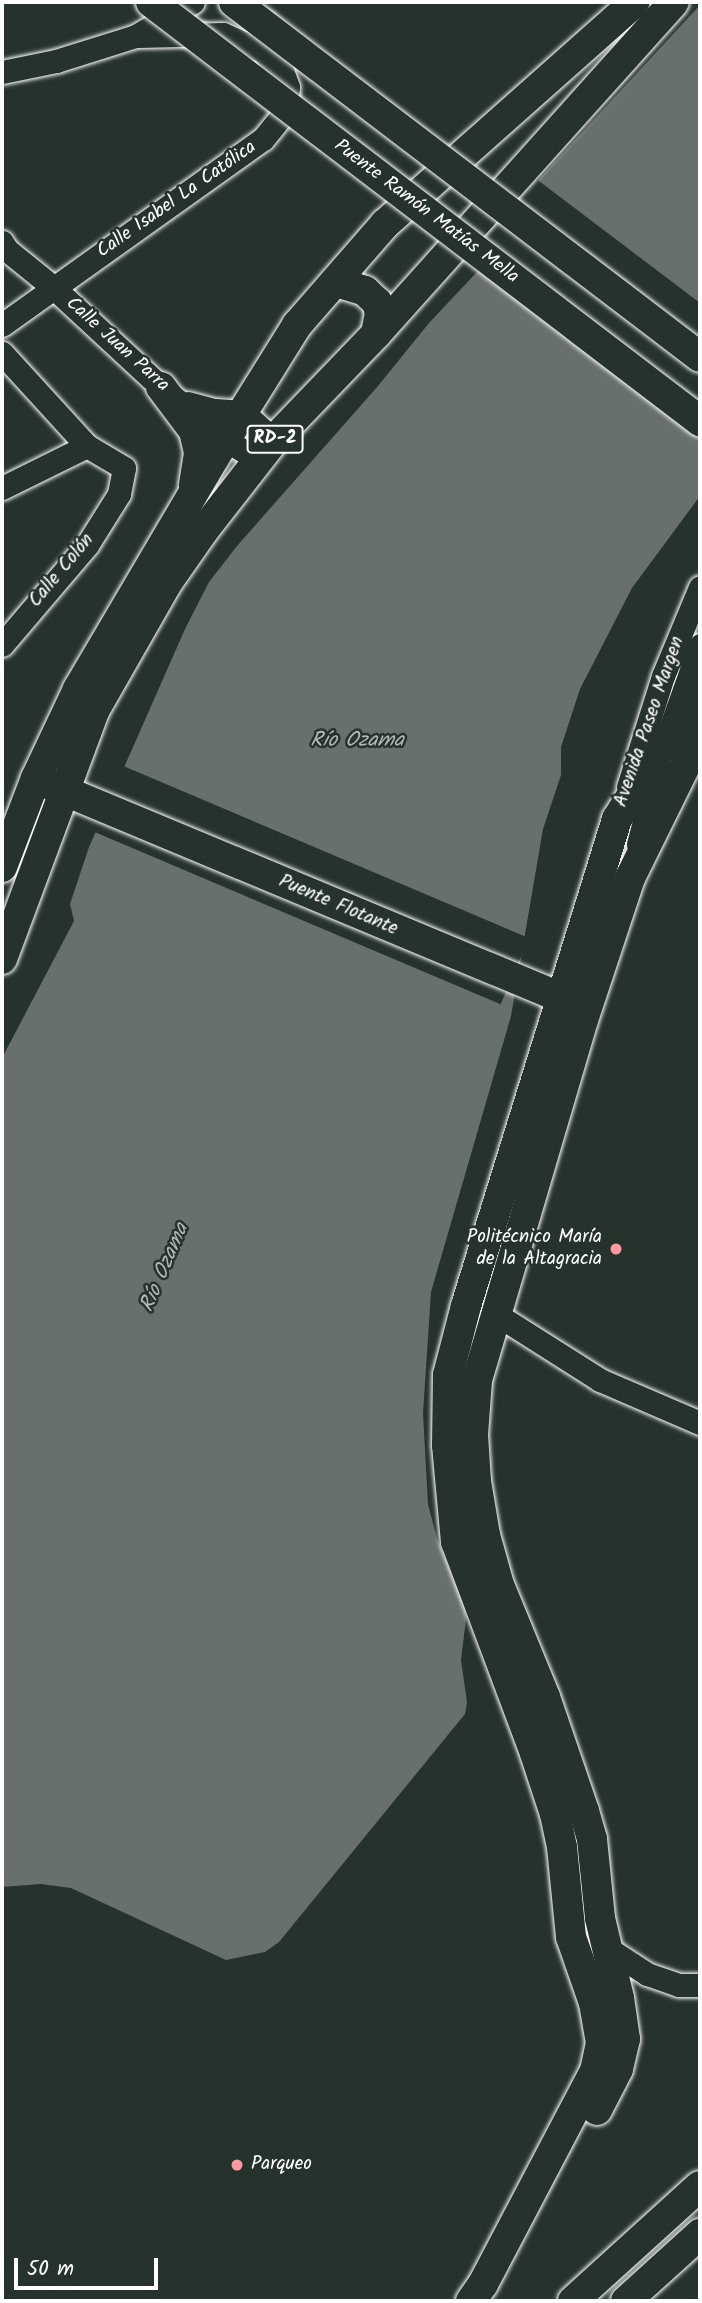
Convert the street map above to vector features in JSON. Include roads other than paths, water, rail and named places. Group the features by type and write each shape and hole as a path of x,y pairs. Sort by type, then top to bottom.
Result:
{"main road":[{"name":"Puente Ramón Matías Mella","path":"151,2 700,421"},
{"path":"234,2 700,357"},
{"name":"RD-2","path":"2,867 36,778 78,689 297,325 394,214 635,2"},
{"name":"RD-2","path":"2,959 77,796 94,711 167,583 266,450 376,334 674,2"},
{"path":"336,282 365,291 377,302 380,313 376,334"},
{"path":"171,394 194,431 199,453 198,475 188,503"},
{"path":"495,2301 618,2069 625,2039 600,1919 592,1839 545,1697 499,1585 485,1535 476,1481 473,1434 477,1380 575,1004 617,819 666,741 700,696"},
{"path":"471,2301 483,2284 595,2071 601,2043 594,2003 571,1937 562,1847 555,1814 536,1753 456,1542 447,1445 448,1375 466,1306 575,1004 630,878 700,736"},
{"name":"Puente Flotante","path":"36,778 575,1004"},
{"path":"573,2301 700,2186"},
{"path":"626,2301 700,2234"}],"street":[{"path":"2,72 56,61 136,36 192,2"},
{"path":"257,2 288,87"},
{"path":"136,36 223,34 264,52 288,87"},
{"name":"Calle Isabel La Católica","path":"2,325 263,139 285,112 288,87"},
{"name":"Calle Juan Parra","path":"2,242 7,250 226,440 266,450"},
{"path":"2,354 87,446 2,488"},
{"name":"Calle Juan Parra","path":"171,394 215,410 243,412"},
{"path":"243,412 266,450"},
{"name":"Calle Colón","path":"5,631 88,545 118,494 124,468 87,446"},
{"name":"Avenida Paseo Margen","path":"617,819 663,676 700,587"},
{"name":"Avenida Paseo Margen","path":"630,878 666,741 698,654"},
{"path":"496,1314 600,1380 700,1423"},
{"path":"607,1948 647,1974 679,1985 700,1984"}],"water":[{"name":"Río Ozama","path":"700,5 700,496 632,588 580,689 561,747 561,775 543,829 511,1016 431,1292 423,1413 428,1504 437,1539 464,1604 466,1619 461,1660 467,1702 465,1714 279,1942 265,1952 226,1960 71,1888 41,1884 2,1887 2,1058 74,921 70,904 89,847 185,629 209,582 429,323 477,272 540,178"}],"place":[{"name":"Politécnico María de la Altagracia","path":"616,1249"},
{"name":"Parqueo","path":"237,2165"}]}
